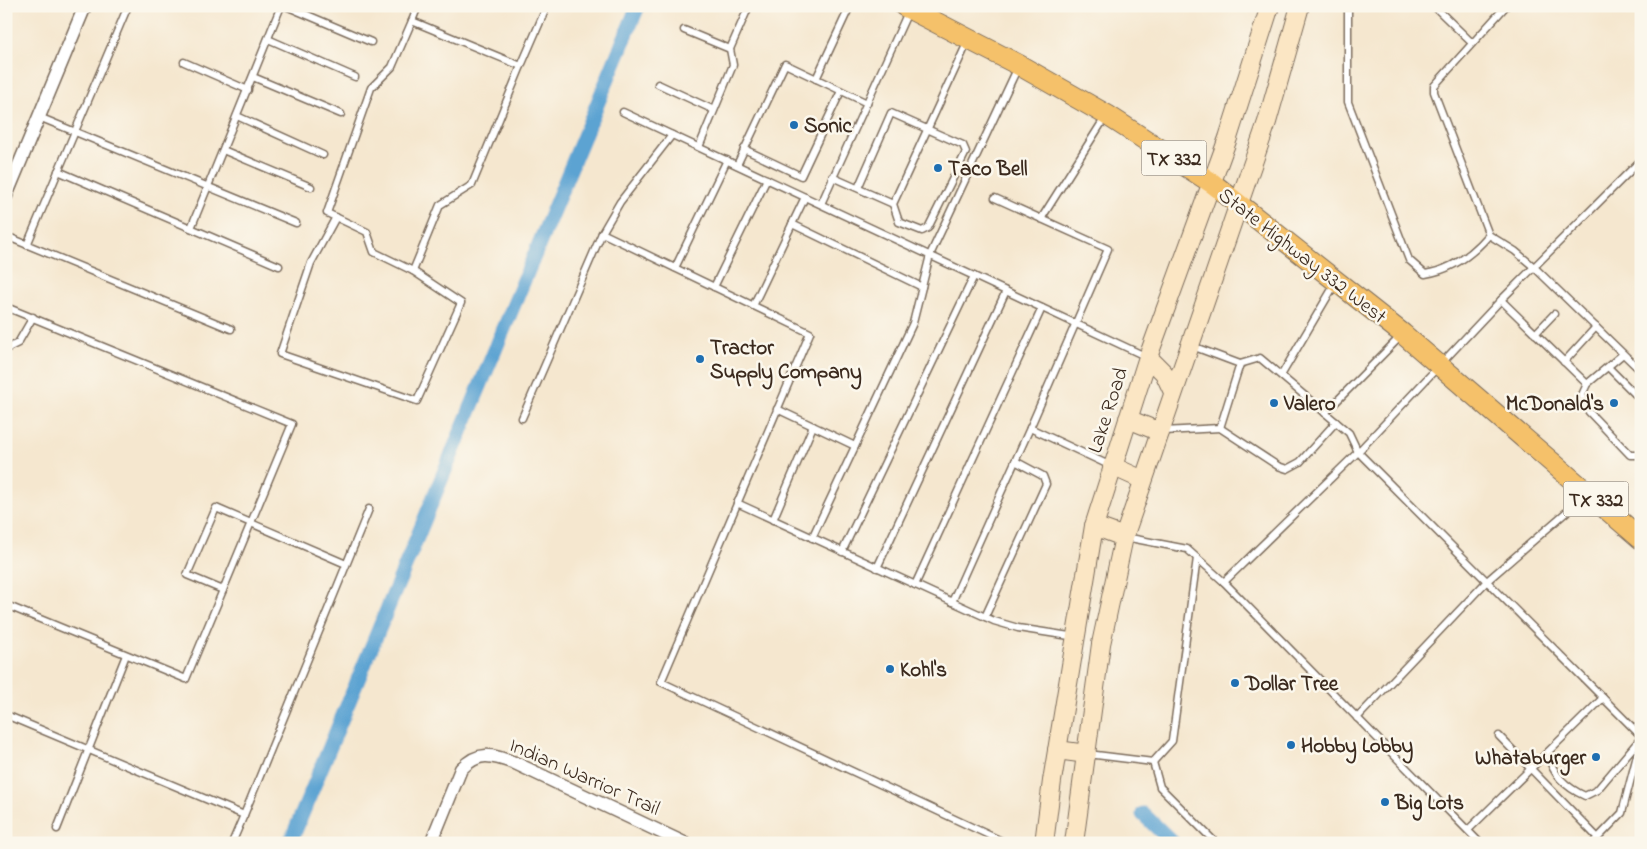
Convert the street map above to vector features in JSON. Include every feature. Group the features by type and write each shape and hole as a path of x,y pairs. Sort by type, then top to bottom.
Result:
{"main road":[{"name":"State Highway 332 West","path":"908,7 1107,115 1212,183 1440,364 1641,539"}],"street":[{"path":"6,196 85,6"},
{"name":"Lake Road","path":"1044,843 1056,750 1094,526 1148,357 1212,183 1270,6"},
{"path":"1074,843 1101,644 1124,537 1267,122 1300,6"},
{"path":"1148,357 1164,373 1173,392"},
{"path":"1128,419 1160,432"},
{"path":"1112,466 1143,480"},
{"path":"1094,526 1124,537"},
{"path":"1076,637 1101,644"},
{"path":"1056,750 1087,754"},
{"name":"Indian Warrior Trail","path":"431,843 461,769 470,760 483,756 497,757 515,763 684,843"}],"lane":[{"path":"27,245 128,6"},
{"path":"191,228 281,6"},
{"path":"286,6 371,42"},
{"path":"336,217 311,262 280,354 417,401 461,303 413,271 374,252 367,232 327,212 371,88 392,67 418,6"},
{"path":"413,271 440,205 472,185 547,6"},
{"path":"698,147 733,65 730,49 748,6"},
{"path":"816,79 850,6"},
{"path":"1348,6 1348,102 1409,260 1424,274 1437,272 1461,261 1479,247 1489,234"},
{"path":"1434,6 1472,43"},
{"path":"1506,6 1434,86 1434,92 1489,234 1515,251 1534,267 1641,371"},
{"path":"820,204 867,103 908,7"},
{"path":"412,21 521,66"},
{"path":"684,30 730,49"},
{"path":"268,39 355,77"},
{"path":"858,188 891,113 927,130 963,145 966,152 928,228 922,231 899,222 893,204 927,130 969,39"},
{"path":"184,62 248,90"},
{"path":"736,165 785,64 867,103"},
{"path":"812,538 913,323 930,255 1018,65"},
{"path":"253,77 341,114"},
{"path":"658,84 714,110"},
{"path":"744,149 801,176 841,91"},
{"path":"623,112 1148,357"},
{"path":"1041,219 1107,115"},
{"path":"237,116 323,154"},
{"path":"39,117 296,223"},
{"path":"522,418 602,233 620,202 672,134"},
{"path":"223,150 311,187"},
{"path":"675,268 727,160"},
{"path":"1224,582 1358,452 1501,300 1641,160"},
{"path":"58,171 279,266"},
{"path":"832,177 893,204"},
{"path":"714,287 767,179"},
{"path":"753,306 805,197"},
{"path":"952,602 1077,324 1108,249 995,198"},
{"path":"792,224 922,287"},
{"path":"602,233 810,333 661,682 1006,843"},
{"path":"6,236 231,329"},
{"path":"842,552 974,276"},
{"path":"1282,374 1337,281"},
{"path":"877,568 1006,291"},
{"path":"1501,300 1587,384"},
{"path":"6,306 292,424 186,679 6,606"},
{"path":"914,585 1042,308"},
{"path":"1535,334 1554,314"},
{"path":"6,350 18,343 33,317"},
{"path":"1564,362 1596,327"},
{"path":"1325,413 1403,334"},
{"path":"1189,345 1240,364 1260,358 1282,374 1349,433 1358,452 1641,738"},
{"path":"1623,354 1587,384 1582,395 1589,412 1630,455 1641,455"},
{"path":"1220,428 1240,364"},
{"path":"1608,367 1641,400"},
{"path":"777,409 855,446"},
{"path":"1160,432 1220,428 1278,466 1287,469 1300,462 1336,422"},
{"path":"773,520 813,426"},
{"path":"1030,428 1112,466"},
{"path":"985,617 1046,484 1043,476 1015,461"},
{"path":"1357,718 1487,581 1588,492"},
{"path":"737,503 985,617 1018,628 1076,637"},
{"path":"223,590 187,574 216,508 346,564"},
{"path":"232,843 369,509"},
{"path":"1124,537 1186,549 1197,558 1224,582 1480,843"},
{"path":"1153,762 1172,741 1197,558"},
{"path":"56,829 126,654"},
{"path":"1468,830 1603,698"},
{"path":"6,715 244,815"},
{"path":"1499,736 1531,768 1596,840 1622,812 1641,738"},
{"path":"1548,752 1550,765 1557,776 1572,790 1585,796 1597,790 1641,738"},
{"path":"1087,754 1153,762"},
{"path":"1153,762 1160,787 1216,843"}],"waterway":[{"path":"290,843 638,6"},
{"path":"1143,814 1173,843"}],"place":[{"name":"Sonic","path":"794,125"},
{"name":"Taco Bell","path":"938,168"},
{"name":"Tractor Supply Company","path":"700,359"},
{"name":"Valero","path":"1274,403"},
{"name":"McDonald's","path":"1614,403"},
{"name":"Kohl's","path":"890,669"},
{"name":"Dollar Tree","path":"1235,683"},
{"name":"Hobby Lobby","path":"1291,745"},
{"name":"Whataburger","path":"1596,757"},
{"name":"Big Lots","path":"1385,802"}]}
